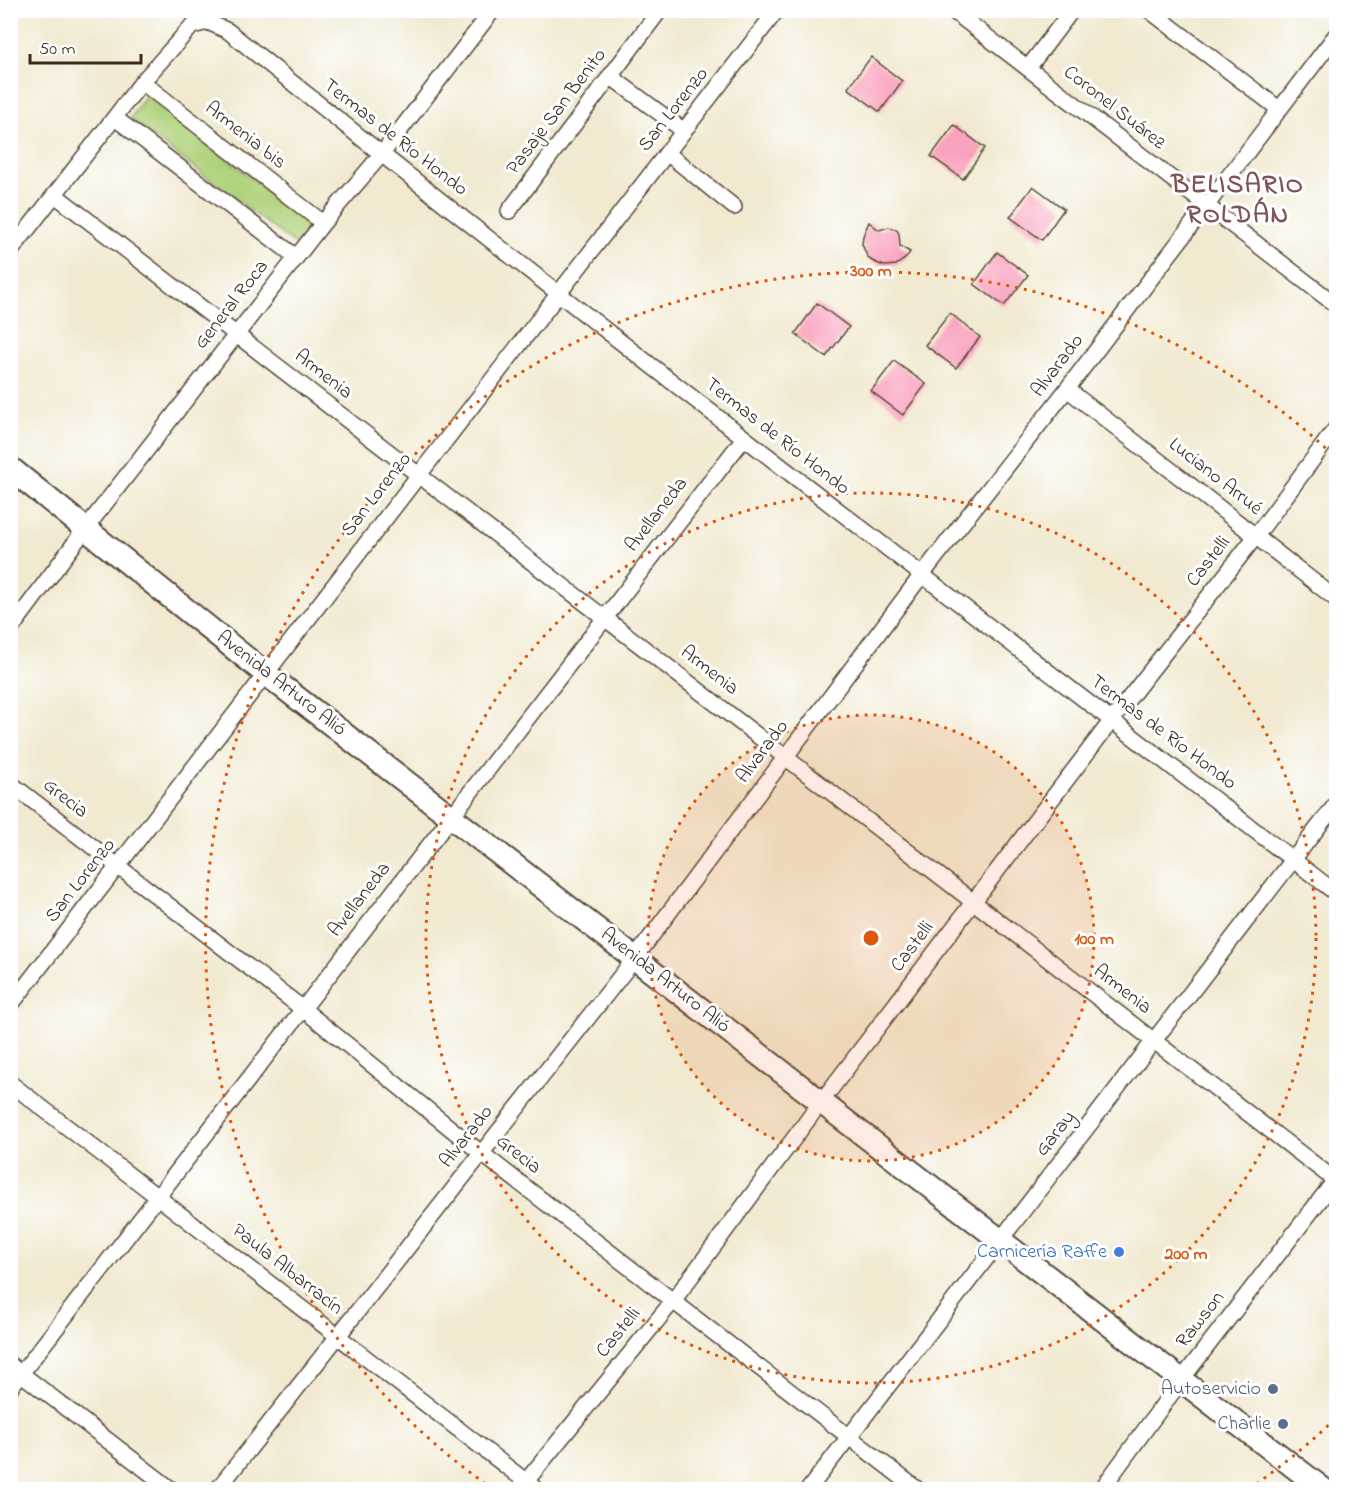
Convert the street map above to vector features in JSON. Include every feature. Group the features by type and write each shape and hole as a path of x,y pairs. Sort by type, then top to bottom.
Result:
{"main road":[{"name":"Avenida Arturo Alió","path":"10,468 266,674 1324,1490"}],"street":[{"name":"General Roca","path":"10,630 236,334 323,223 381,155 493,10"},
{"name":"Pasaje San Benito","path":"509,211 660,10"},
{"name":"San Lorenzo","path":"10,1006 777,10"},
{"name":"Coronel Suárez","path":"952,10 1336,305"},
{"path":"1028,69 1072,10"},
{"path":"1149,10 1279,110"},
{"name":"Termas de Río Hondo","path":"142,82 192,26 208,22 228,31 381,155 921,576 1336,893"},
{"name":"Alvarado","path":"217,1490 635,958 921,576 1067,389 1336,35"},
{"path":"610,76 684,131"},
{"path":"10,252 142,82"},
{"name":"Armenia bis","path":"142,82 323,223"},
{"path":"115,118 296,257"},
{"path":"667,153 735,207"},
{"name":"Armenia","path":"55,195 1336,1180"},
{"name":"Luciano Arrué","path":"1067,389 1336,599"},
{"name":"Castelli","path":"528,1487 673,1300 1112,720 1256,536 1336,428"},
{"name":"Avellaneda","path":"10,1388 16,1369 158,1197 744,438"},
{"name":"Grecia","path":"10,783 303,1009 481,1153 918,1490"},
{"name":"Garay","path":"808,1490 1336,804"},
{"name":"Paula Albarracín","path":"10,1083 338,1336 528,1487"},
{"name":"Rawson","path":"1101,1490 1182,1379 1336,1180"},
{"path":"16,1369 172,1490"}],"green space":[{"path":"146,95 312,225 297,246 130,119"}],"building":[{"path":"871,57 902,81 880,112 848,88"},
{"path":"954,125 985,148 963,179 931,156"},
{"path":"1033,186 1064,209 1042,240 1010,217"},
{"path":"869,222 879,230 889,227 897,230 900,246 910,252 906,258 896,265 884,266 872,261 862,244"},
{"path":"997,252 1028,275 1004,306 974,284"},
{"path":"817,303 849,327 826,357 795,334"},
{"path":"950,313 980,337 956,368 925,345"},
{"path":"894,361 926,384 903,415 871,391"}],"place":[{"name":"Carnicería Raffe","path":"1119,1252"},
{"name":"Autoservicio","path":"1273,1389"},
{"name":"Charlie","path":"1283,1424"}],"district":[{"name":"BELISARIO ROLDÁN","path":"1238,200"}]}
